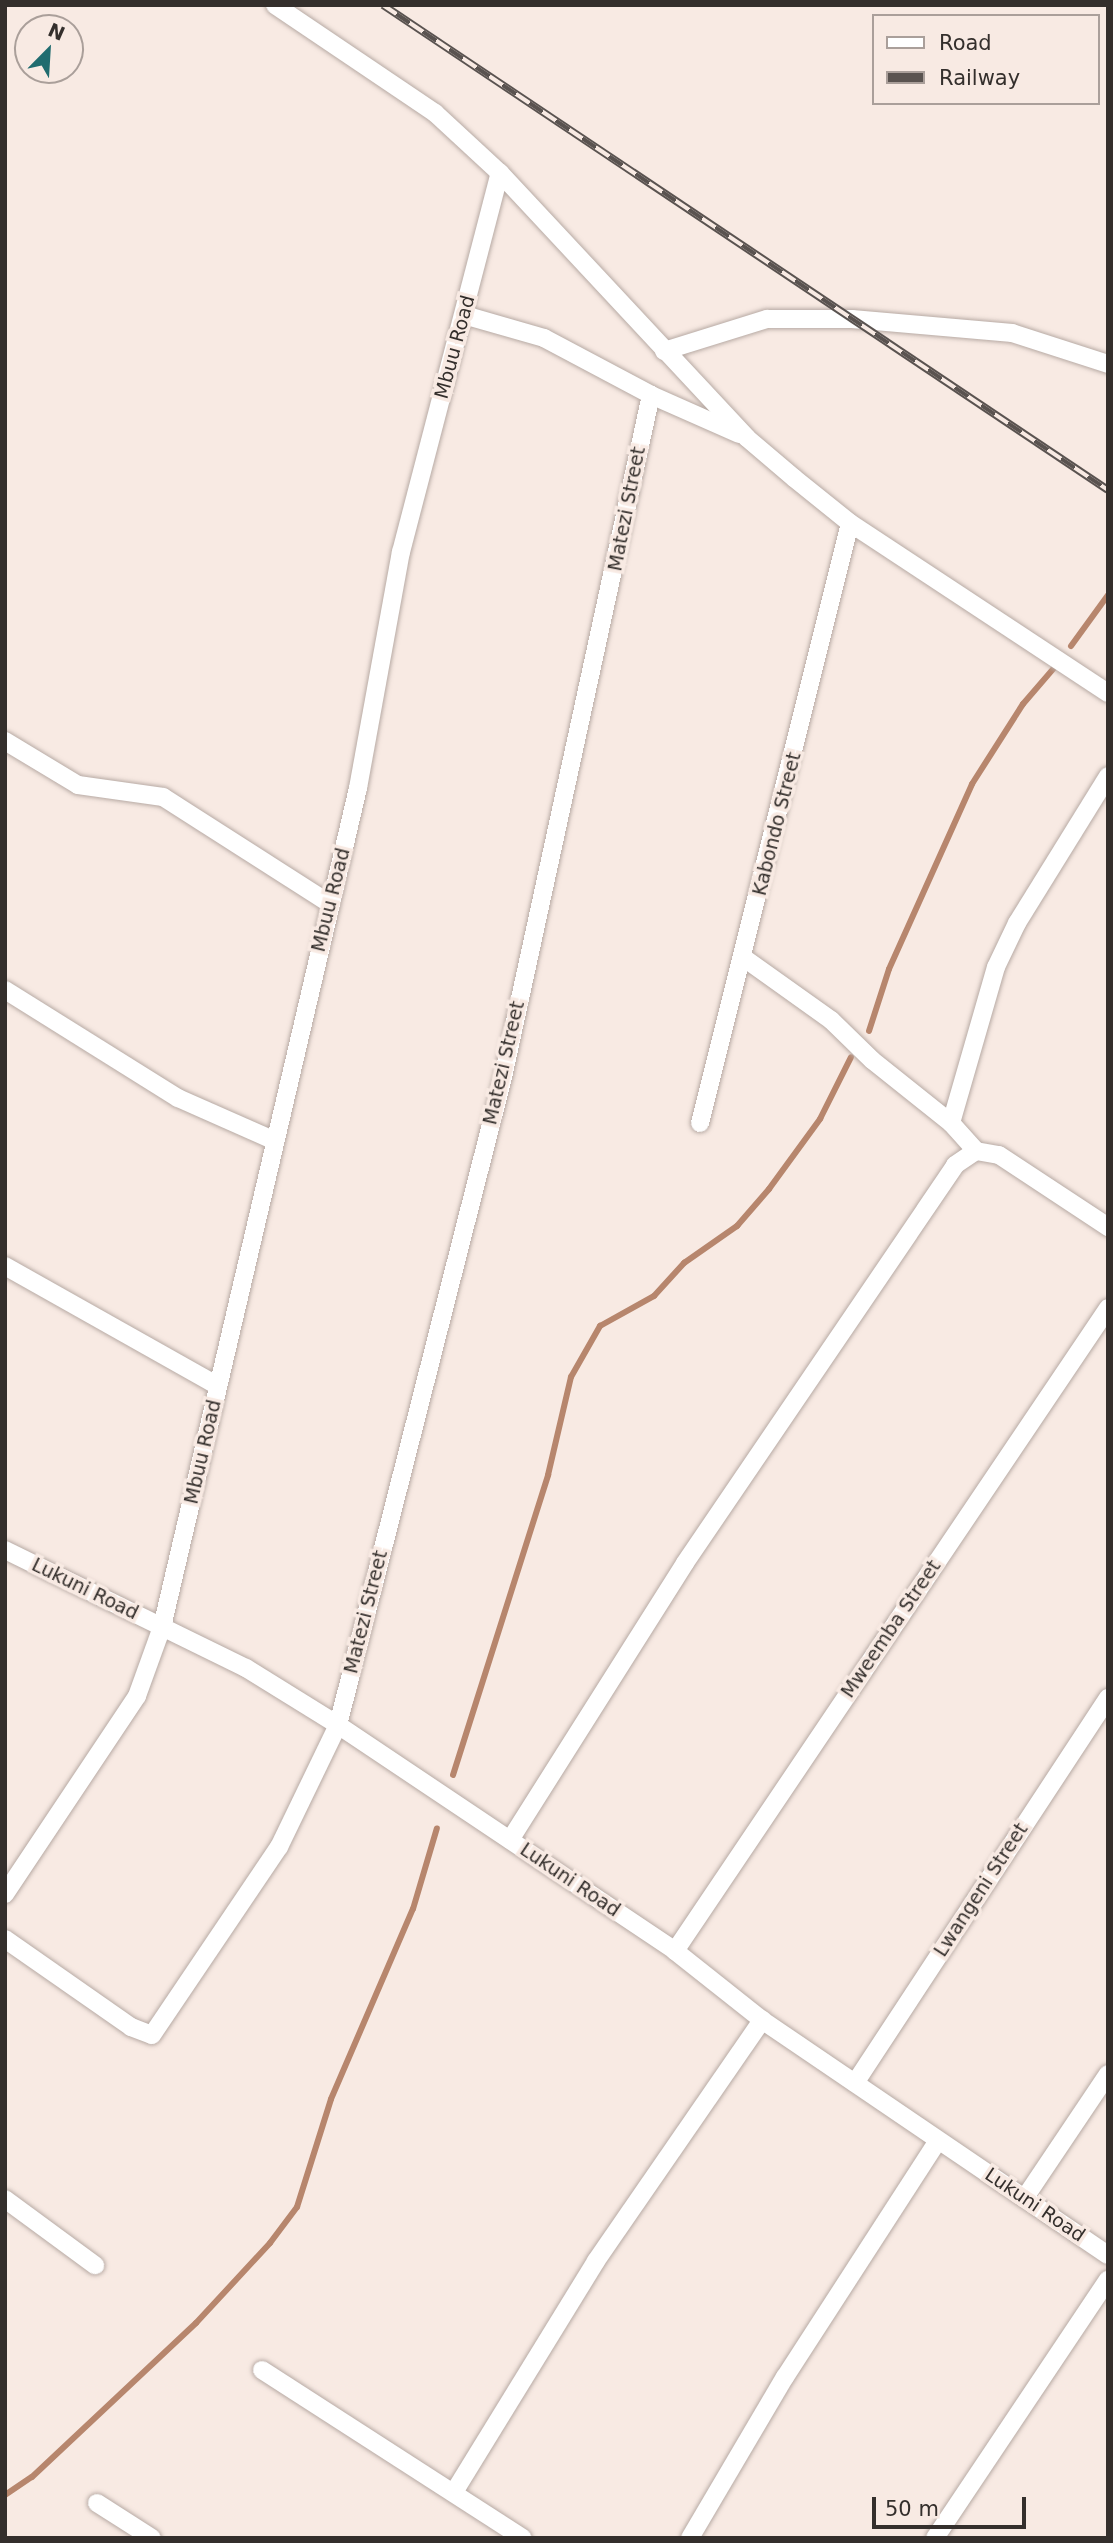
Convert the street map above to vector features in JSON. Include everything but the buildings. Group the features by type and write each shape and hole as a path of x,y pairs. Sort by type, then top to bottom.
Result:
{"street":[{"path":"275,5 435,113 500,173 747,438 850,523 1108,693"},
{"name":"Mbuu Road","path":"5,1894 137,1696 162,1627 358,788 401,552 500,173"},
{"path":"464,315 544,338 650,396 747,438"},
{"path":"664,351 767,319 852,319 1012,333 1108,364"},
{"name":"Matezi Street","path":"5,1939 131,2027 152,2035 279,1847 338,1725 503,1077 650,396"},
{"name":"Kabondo Street","path":"700,1123 744,958 850,523"},
{"path":"5,741 78,785 163,797 329,903"},
{"path":"951,1123 996,967 1017,923 1108,776"},
{"path":"744,958 831,1020 872,1060 951,1123 976,1151 999,1155 1108,1227"},
{"path":"5,990 178,1098 275,1141"},
{"path":"510,1840 731,1495 955,1165 976,1151"},
{"path":"5,1266 218,1387"},
{"name":"Mweemba Street","path":"675,1951 1108,1308"},
{"name":"Lukuni Road","path":"5,1550 246,1668 338,1725 675,1951 762,2020 937,2142 1026,2196 1108,2255"},
{"name":"Lwangeni Street","path":"855,2083 1108,1698"},
{"path":"454,2492 596,2261 762,2020"},
{"path":"1026,2196 1108,2074"},
{"path":"690,2538 785,2377 937,2142"},
{"path":"5,2199 94,2265"},
{"path":"934,2538 1108,2280"},
{"path":"262,2370 523,2538"},
{"path":"97,2503 152,2538"}],"waterway":[{"path":"1071,646 1108,595"},
{"path":"869,1031 889,969 972,784 1023,704 1054,668"},
{"path":"453,1775 548,1475 571,1377 600,1326 654,1296 684,1263 737,1226 769,1189 820,1119 851,1057"},
{"path":"5,2495 32,2477 196,2323 270,2243 297,2207 331,2099 413,1909 437,1828"}],"railway":[{"path":"383,5 1108,490"}]}
